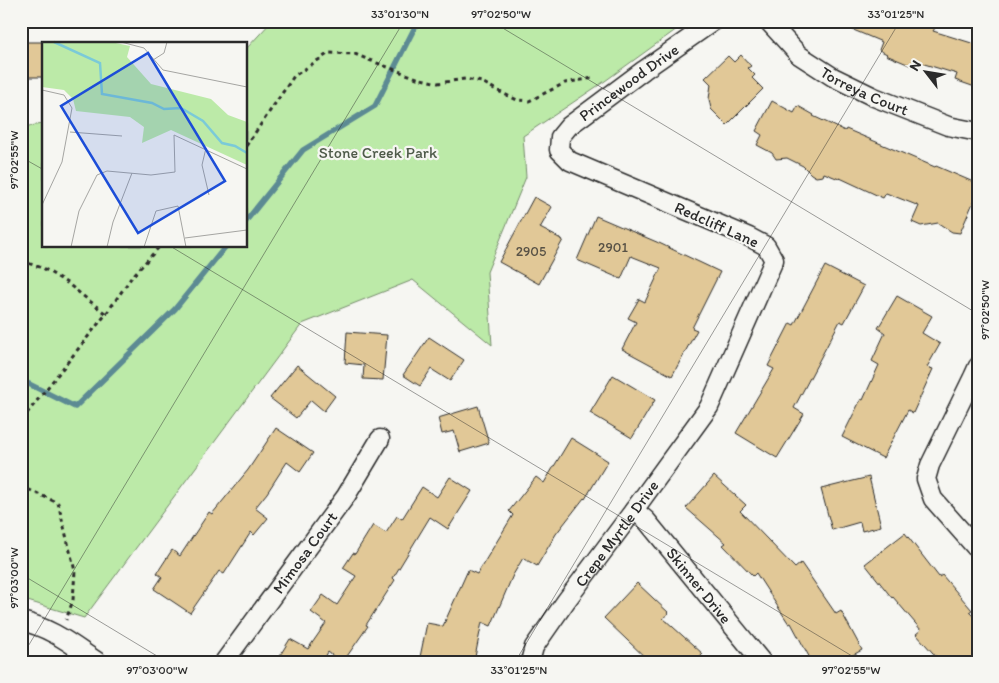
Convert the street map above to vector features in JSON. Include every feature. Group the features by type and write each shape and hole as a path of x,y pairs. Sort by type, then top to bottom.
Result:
{"street":[{"name":"Princewood Drive","path":"569,126 714,21"},
{"name":"Torreya Court","path":"768,21 799,55 833,77 874,97 948,126 978,132"},
{"name":"Redcliff Lane","path":"569,126 560,137 559,150 570,161 749,237 766,246 774,260 709,407"},
{"path":"978,366 930,465 926,479 933,499 978,550"},
{"name":"Crepe Myrtle Drive","path":"530,662 534,647 709,407"},
{"name":"Mimosa Court","path":"224,662 346,496 380,440"},
{"name":"Skinner Drive","path":"634,510 646,520 762,662"},
{"path":"21,621 35,624 52,632 98,662"}],"path":[{"path":"248,143 294,76 329,53 355,54 417,78 438,83 466,79 482,82 517,100 529,101 565,83 592,78"},
{"path":"21,419 106,314 131,278 158,248"},
{"path":"21,261 43,268 106,314"},
{"path":"21,486 58,503 75,571 73,600 66,620"}],"green space":[{"name":"Stone Creek Park","path":"272,21 688,21 605,81 523,136 526,177 487,272 492,345 413,280 302,324 84,618 21,599 21,127 42,124 42,248 248,248 248,47"}],"building":[{"path":"832,21 916,21 935,28 933,31 978,45 978,88 955,80 957,74 921,63 919,69 886,55 879,50 882,42"},
{"path":"21,42 42,42 42,77 21,77"},
{"path":"741,55 751,66 748,68 755,75 752,78 763,89 727,125 711,109 709,99 711,84 705,78 728,56 734,62"},
{"path":"772,101 794,113 798,106 813,116 845,131 846,129 978,184 978,191 960,233 952,232 938,223 921,226 912,222 919,206 886,193 883,198 840,178 824,173 823,176 816,177 803,166 787,158 776,159 772,153 757,145 762,135 756,131"},
{"path":"534,197 552,207 540,228 563,240 539,284 499,262"},
{"path":"596,216 720,272 692,328 697,330 672,376 622,349 636,322 628,318 639,299 645,302 661,268 631,256 621,279 577,260"},
{"path":"825,266 864,286 844,323 840,321 794,408 804,414 777,458 736,433 774,369 768,366 790,323 794,325"},
{"path":"897,296 932,316 922,333 940,344 927,367 933,369 913,413 908,410 883,458 842,437 861,399 863,400 879,365 872,361 885,333 878,328"},
{"path":"347,332 387,335 383,380 363,379 364,365 345,363"},
{"path":"429,337 464,360 450,381 431,369 420,386 403,375"},
{"path":"297,365 335,396 324,411 311,400 296,418 270,398"},
{"path":"613,375 655,400 632,438 590,413"},
{"path":"478,406 489,443 460,452 454,431 442,434 438,418"},
{"path":"276,428 313,453 300,472 287,462 255,508 268,518 254,535 251,532 224,574 219,571 190,613 154,589 162,577 157,573 172,550 180,556 209,512 212,514 248,470"},
{"path":"571,438 608,461 585,499 556,534 537,566 523,558 513,575 491,626 482,622 474,662 419,662 427,623 443,626 468,570 477,574 513,515 509,511 536,477 544,483"},
{"path":"714,476 746,505 740,511 795,568 801,563 836,614 841,611 862,650 840,662 812,662 791,623 789,624 756,573 753,576 723,545 726,543 686,508"},
{"path":"450,477 472,491 448,529 430,517 393,578 395,580 366,625 368,626 343,662 328,652 324,659 329,662 287,662 279,657 290,639 308,649 326,623 311,612 323,595 337,605 356,576 343,568 353,553 355,554 373,525 386,533 397,516 402,519 422,487 437,497"},
{"path":"869,477 881,526 862,531 860,522 832,530 821,489"},
{"path":"905,533 939,577 942,575 972,610 969,612 978,621 978,662 941,662 916,634 921,630 865,564"},
{"path":"637,583 669,613 663,618 703,654 695,662 650,662 604,618"}],"waterway":[{"path":"248,219 303,150 375,106 418,21"},
{"path":"21,380 75,407 175,309 224,248"}]}
